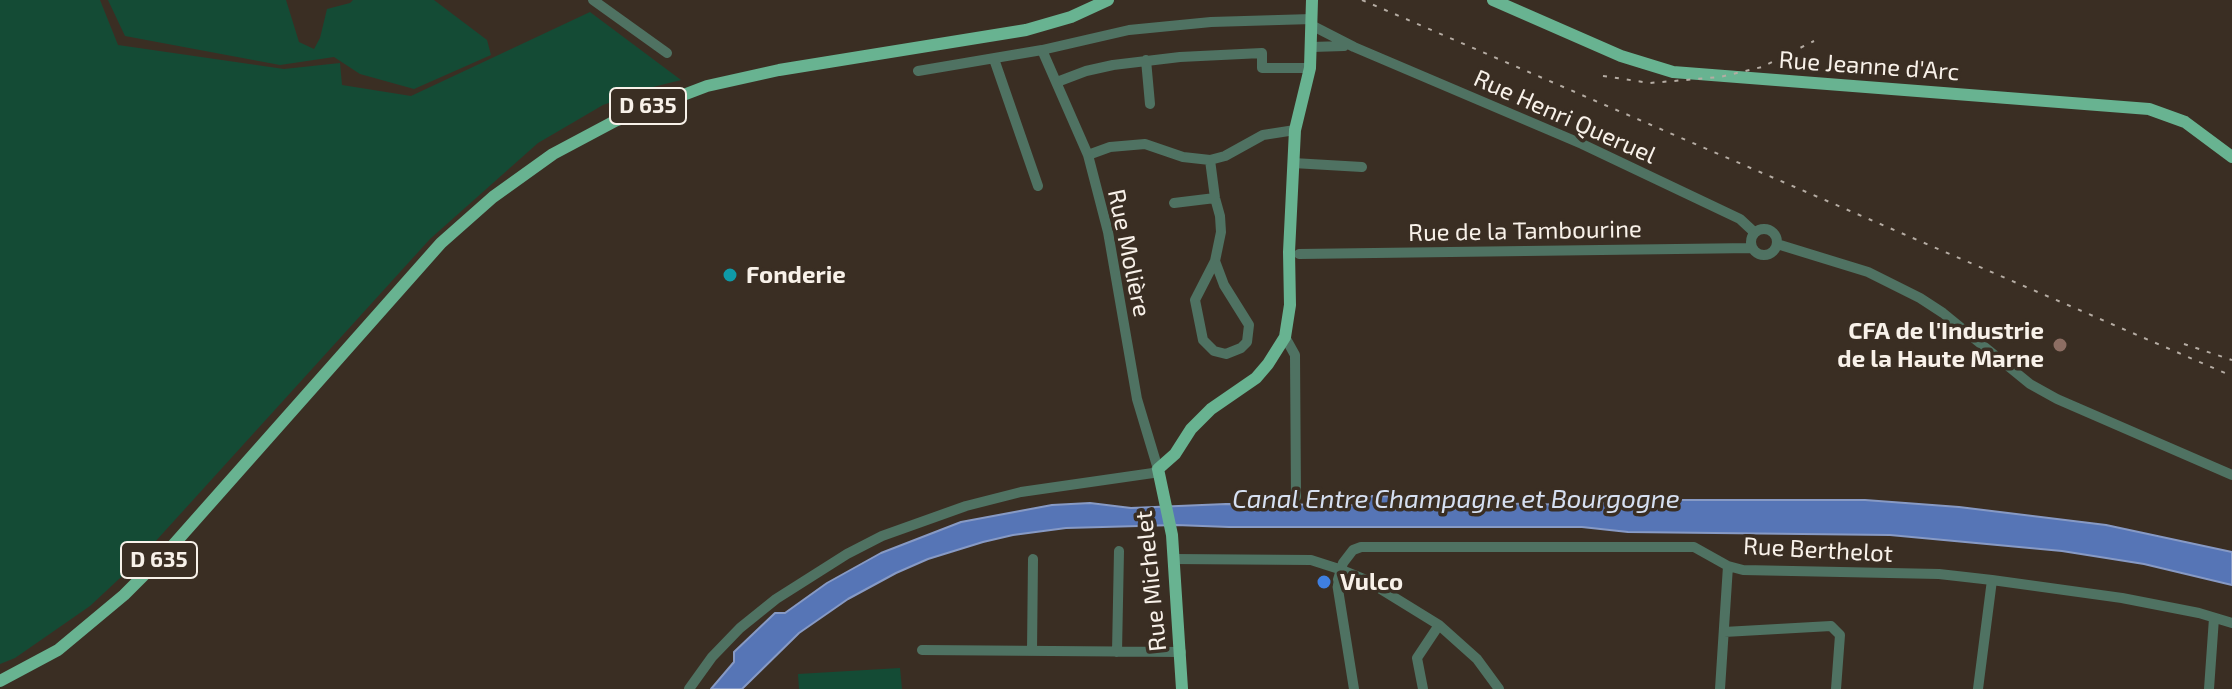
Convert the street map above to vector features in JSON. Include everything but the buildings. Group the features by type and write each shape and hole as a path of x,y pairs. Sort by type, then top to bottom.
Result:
{"main road":[{"name":"D 635","path":"0,681 58,650 124,595 167,552 441,243 493,197 553,154 615,121 707,86 779,70 1026,30 1071,17 1108,0"},
{"path":"1158,469 1175,454 1191,429 1211,409 1256,378 1285,337 1290,305 1289,252 1295,130 1310,68 1312,0"},
{"name":"Rue Jeanne d'Arc","path":"1497,2 1621,56 1673,72 2149,109 2185,122 2232,157"},
{"name":"Rue Michelet","path":"1158,469 1172,535 1182,689"}],"street":[{"path":"593,0 667,53"},
{"name":"Rue Henri Queruel","path":"918,71 1042,50 1129,30 1211,22 1312,22 1354,47 1582,144 1740,219 1754,232"},
{"name":"Rue Henri Queruel","path":"1312,47 1354,47"},
{"name":"Rue Molière","path":"1042,50 1088,155 1108,232 1137,399 1158,469"},
{"path":"1057,82 1086,71 1146,60 1262,53 1262,68 1310,68"},
{"path":"994,59 1038,186"},
{"path":"1146,60 1150,104"},
{"path":"1088,155 1110,147 1145,144 1183,157 1210,160 1225,156 1263,135 1295,130"},
{"path":"1210,160 1221,232 1215,261 1195,300 1203,340 1214,351 1226,354 1247,342 1249,325 1224,285 1215,261"},
{"path":"1293,163 1362,167"},
{"path":"1174,203 1215,198"},
{"path":"1762,228 1776,236 1777,244 1766,255 1758,254 1752,248 1750,239 1754,232 1762,228"},
{"path":"1777,244 1868,272 1920,298 2030,384 2057,399 2232,475"},
{"name":"Rue de la Tambourine","path":"1299,254 1752,248"},
{"path":"1285,337 1295,355 1296,497"},
{"path":"689,689 712,657 740,628 776,599 847,554 882,536 937,516 1021,492 1153,473 1158,469"},
{"name":"Rue Berthelot","path":"1339,569 1353,550 1361,547 1694,547 1728,566 1743,570 1939,574 2122,598 2232,623"},
{"path":"1117,652 1119,551"},
{"path":"1032,651 1033,559"},
{"path":"1173,559 1311,560 1366,580 1439,625 1477,659 1496,685 1484,689"},
{"path":"1720,689 1728,566"},
{"path":"1339,569 1337,583 1354,689"},
{"path":"1978,689 1992,580"},
{"path":"2209,689 2214,618"},
{"path":"1423,689 1417,658 1439,625"},
{"path":"1724,632 1831,626 1840,635 1836,689"},
{"path":"922,650 1181,652"}],"green space":[{"path":"0,0 100,0 118,45 284,69 340,63 342,85 411,96 590,12 681,80 603,105 538,143 430,239 134,565 90,606 15,658 0,664"},
{"path":"108,0 286,0 299,42 314,49 327,9 353,0 434,0 487,40 491,55 414,89 360,74 334,57 280,65 125,36"},
{"path":"900,668 902,689 799,689 798,674"}],"water":[{"name":"Canal Entre Champagne et Bourgogne","path":"1372,496 1467,497 1476,503 1582,505 1631,500 1865,500 1959,507 2106,525 2232,552 2232,585 2144,564 2062,551 1890,535 1628,532 1582,527 1176,525 1066,528 983,542 928,559 896,573 848,599 799,633 742,689 711,689 734,662 734,652 775,613 785,613 827,583 881,553 961,522 1052,505 1090,503 1131,508 1226,504 1361,505"}],"railway":[{"path":"1362,0 2232,376"},
{"path":"1603,76 1650,83 1720,77 1762,67 1814,41"},
{"path":"2184,344 2232,360"}],"place":[{"name":"Fonderie","path":"730,275"},
{"name":"CFA de l'Industrie de la Haute Marne","path":"2060,345"},
{"name":"Vulco","path":"1324,582"}]}
